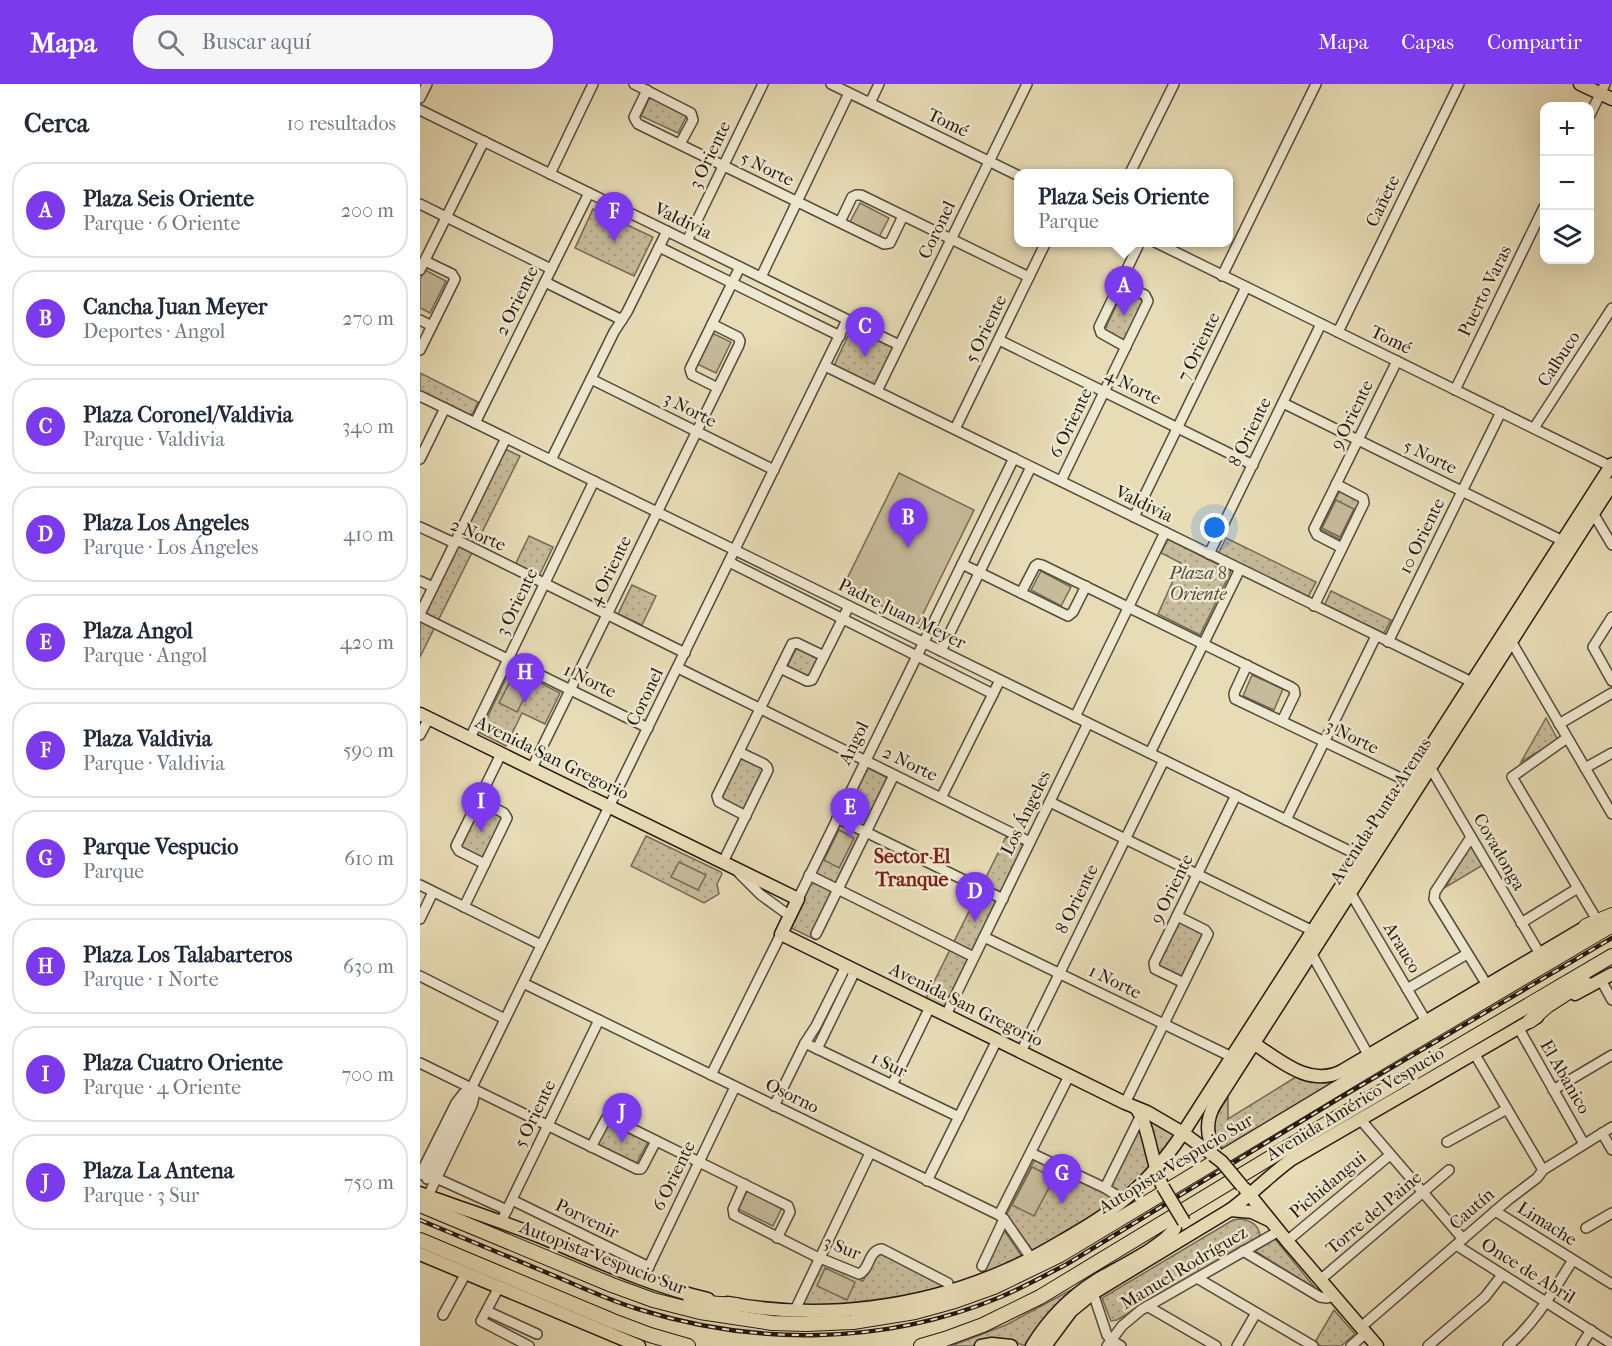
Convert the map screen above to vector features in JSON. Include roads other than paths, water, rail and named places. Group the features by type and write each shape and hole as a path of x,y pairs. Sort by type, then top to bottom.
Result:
{"highway":[{"path":"1592,923 1612,913"},
{"name":"Autopista Vespucio Sur","path":"423,1198 612,1285 654,1300 700,1312 748,1321 825,1324 877,1319 915,1312 993,1287 1060,1255 1612,925"},
{"path":"921,1346 982,1325 1040,1297 1325,1124 1612,956"},
{"path":"1524,1024 1612,962"},
{"path":"420,1240 613,1321 688,1346"},
{"path":"654,1300 736,1305"}],"main road":[{"path":"1580,84 1606,92"},
{"name":"Avenida Punta Arenas","path":"1183,1133 1313,932 1430,767 1563,541 1612,466"},
{"name":"Avenida Punta Arenas","path":"1217,1157 1208,1136 1207,1124 1210,1112 1350,892 1408,782 1511,641 1612,484"},
{"name":"Avenida San Gregorio","path":"424,716 728,864 764,889 798,899"},
{"name":"Angol","path":"781,934 798,899"},
{"name":"Avenida Américo Vespucio","path":"1253,1043 1298,1071 1316,1077 1338,1074 1592,923"},
{"name":"Avenida San Gregorio","path":"781,934 1134,1109 1150,1114 1183,1133 1217,1157"},
{"name":"Avenida Américo Vespucio","path":"1093,1293 1230,1210 1246,1190 1292,1159 1606,977"},
{"path":"1240,1045 1246,1042 1253,1043"},
{"path":"1134,1109 1163,1187 1177,1211 1177,1221 1180,1225 1199,1229"},
{"path":"423,1198 504,1216 643,1279 693,1296 736,1305 794,1312 860,1309 914,1300 995,1276 1031,1258 1094,1222 1124,1200 1144,1181 1183,1133"},
{"path":"1217,1157 1377,1346"},
{"path":"1230,1210 1252,1212 1279,1231"},
{"path":"1032,1346 1049,1321 1075,1295 1162,1241 1180,1225"},
{"path":"420,1254 638,1346"},
{"path":"1045,1346 1071,1311 1093,1293"},
{"path":"981,1346 992,1344 1011,1346"}],"street":[{"path":"420,98 427,84"},
{"path":"550,174 593,84"},
{"path":"634,84 691,113 693,120 680,144"},
{"name":"3 Oriente","path":"687,241 763,84"},
{"name":"Tomé","path":"831,84 1014,174"},
{"path":"870,103 879,84"},
{"name":"Coronel","path":"877,391 1027,84"},
{"path":"1132,169 1174,84"},
{"path":"1222,276 1316,84"},
{"name":"Cañete","path":"1338,332 1459,84"},
{"name":"5 Norte","path":"647,90 635,114 636,121 797,202 886,245 890,243 903,216"},
{"path":"1594,109 1606,92"},
{"path":"760,277 849,93"},
{"name":"Valdivia","path":"420,110 899,345"},
{"path":"420,270 484,141"},
{"name":"2 Oriente","path":"475,423 589,193"},
{"path":"840,222 852,197 858,195 1029,277"},
{"path":"420,204 551,269"},
{"name":"Puerto Varas","path":"1455,390 1544,210"},
{"path":"551,460 667,231"},
{"name":"Valdivia","path":"659,247 840,336"},
{"name":"5 Oriente","path":"955,429 1044,247"},
{"path":"1126,347 1103,334 1099,328 1138,247"},
{"name":"Tomé","path":"1163,247 1612,466"},
{"path":"420,350 454,281 452,274 425,261"},
{"path":"718,388 692,375 689,371 740,267"},
{"path":"544,282 622,320"},
{"name":"6 Oriente","path":"1061,481 1148,301 1145,295 1120,283"},
{"name":"7 Oriente","path":"1134,517 1246,287"},
{"name":"Calbuco","path":"1534,428 1612,308"},
{"path":"420,320 432,326"},
{"name":"Coronel","path":"423,1198 428,1178 456,1103 471,1088 847,320"},
{"name":"4 Oriente","path":"532,768 740,342 736,336 712,324"},
{"name":"8 Oriente","path":"1209,554 1321,324"},
{"name":"4 Norte","path":"999,340 1253,465"},
{"name":"9 Oriente","path":"1342,548 1317,535 1314,532 1315,527 1397,361"},
{"name":"Valdivia","path":"825,366 1477,685"},
{"name":"3 Norte","path":"591,379 774,470"},
{"name":"Padre Juan Meyer","path":"420,396 1366,858"},
{"name":"5 Norte","path":"1283,403 1563,541"},
{"path":"420,459 445,408"},
{"name":"10 Oriente","path":"1388,642 1501,412"},
{"path":"420,615 506,438"},
{"name":"Angol","path":"798,899 1014,458"},
{"path":"941,651 1031,467"},
{"name":"3 Oriente","path":"470,738 594,481"},
{"path":"1314,606 1365,501 1361,496 1336,484"},
{"path":"1593,513 1612,545"},
{"name":"2 Norte","path":"420,527 450,542 461,542 685,652"},
{"path":"1075,717 1165,532"},
{"name":"Padre Juan Meyer","path":"729,562 993,694"},
{"path":"962,564 1065,615 1073,612 1086,586"},
{"path":"1021,593 1038,564 1086,586 1294,689 1295,694 1282,721"},
{"path":"1150,753 1240,570"},
{"path":"420,581 433,587"},
{"path":"780,668 810,681 849,606"},
{"name":"1 Norte","path":"420,615 648,728"},
{"path":"1612,616 1594,645 1594,651 1612,681"},
{"path":"1286,820 1376,636"},
{"path":"1511,641 1612,814"},
{"path":"746,816 719,802 717,798 760,708 794,643 824,656"},
{"name":"3 Norte","path":"1247,665 1234,691 1235,699 1408,782"},
{"name":"2 Norte","path":"678,668 1030,842"},
{"path":"941,798 1000,680"},
{"path":"1559,724 1612,693"},
{"path":"420,735 424,716"},
{"name":"Los Ángeles","path":"946,1015 1088,723"},
{"path":"1567,738 1512,777 1578,888 1592,923"},
{"path":"728,864 746,816 768,769 765,764 739,752"},
{"path":"1585,768 1612,753"},
{"path":"485,864 459,851 456,844 501,754"},
{"name":"8 Oriente","path":"1021,1052 1164,760"},
{"name":"Covadonga","path":"1430,767 1540,954"},
{"path":"816,934 894,775"},
{"name":"9 Oriente","path":"1184,983 1155,969 1154,965 1236,795"},
{"path":"464,907 507,816 478,800"},
{"path":"1050,802 1313,932"},
{"path":"837,818 1003,899"},
{"path":"1471,837 1435,892 1435,901 1486,985"},
{"path":"809,875 974,957"},
{"path":"420,885 541,945"},
{"path":"1521,922 1578,888"},
{"name":"Avenida San Gregorio","path":"764,889 790,916"},
{"path":"420,919 433,892"},
{"name":"Arauco","path":"1350,892 1426,1021"},
{"path":"1105,1188 1164,1024 1207,936 1207,932 1178,916"},
{"name":"Angol","path":"711,1075 781,934"},
{"name":"1 Norte","path":"984,937 1232,1057"},
{"path":"1311,953 1369,1056"},
{"path":"1407,988 1467,954"},
{"path":"774,1106 805,1043 850,968"},
{"path":"817,1049 850,968"},
{"path":"420,976 505,1019"},
{"path":"1606,977 1612,1000"},
{"name":"Osorno","path":"523,983 1002,1217"},
{"path":"892,1085 930,1007"},
{"name":"5 Oriente","path":"504,1216 599,1020"},
{"name":"El Abanico","path":"1524,1024 1553,1090 1584,1144"},
{"path":"927,1181 997,1040"},
{"name":"1 Sur","path":"805,1043 959,1117"},
{"path":"1474,1053 1543,1170"},
{"path":"1553,1090 1612,1055"},
{"path":"420,1063 634,1168 639,1169 643,1166 656,1141"},
{"path":"982,1266 1031,1153 1069,1076"},
{"name":"6 Oriente","path":"643,1279 735,1087"},
{"name":"Coronel","path":"428,1178 472,1105 474,1097 471,1088"},
{"path":"1447,1142 1507,1109"},
{"path":"591,1147 604,1121 607,1118 612,1119 790,1207 790,1212 777,1238"},
{"name":"Once de Abril","path":"1360,1119 1423,1193 1460,1242 1502,1275 1612,1344"},
{"name":"Cautín","path":"1351,1346 1364,1330 1460,1242 1537,1178 1543,1170 1612,1127"},
{"path":"1602,1133 1612,1150"},
{"path":"794,1312 870,1153"},
{"path":"1031,1153 1105,1188 1124,1200"},
{"name":"Pichidangui","path":"1279,1231 1390,1155"},
{"name":"Torre del Paine","path":"1320,1280 1449,1170"},
{"path":"428,1178 504,1216"},
{"name":"3 Sur","path":"744,1184 732,1209 734,1215 777,1238 857,1274 864,1271 877,1249 882,1249 948,1283"},
{"name":"Porvenir","path":"512,1200 649,1267"},
{"name":"Limache","path":"1495,1211 1612,1284"},
{"path":"1586,1228 1612,1213"},
{"path":"1002,1217 1031,1258"},
{"name":"Manuel Rodríguez","path":"1109,1343 1128,1319 1147,1306 1279,1231"},
{"path":"1243,1251 1320,1297 1334,1296"},
{"path":"1508,1346 1532,1322 1573,1260"},
{"path":"443,1315 466,1273"},
{"path":"1428,1346 1485,1297 1502,1275"},
{"path":"1197,1278 1313,1346"},
{"path":"499,1287 481,1321 529,1346"},
{"name":"Manuel Rodríguez","path":"1093,1293 1109,1343"},
{"path":"1147,1306 1212,1345"},
{"path":"487,1311 537,1334"},
{"path":"1237,1346 1256,1313"},
{"path":"1581,1346 1591,1330"},
{"path":"1109,1343 1121,1346"}],"railway":[{"path":"420,1220 616,1301 682,1321 728,1330 819,1335 865,1332 910,1325 998,1298 1067,1264 1338,1099 1612,938"}],"place":[{"name":"Plaza Valdivia","path":"614,242"},
{"name":"Plaza Seis Oriente","path":"1124,316"},
{"name":"Plaza Coronel/Valdivia","path":"865,357"},
{"name":"Cancha Juan Meyer","path":"908,548"},
{"name":"Plaza Los Talabarteros","path":"525,703"},
{"name":"Plaza Cuatro Oriente","path":"481,832"},
{"name":"Plaza Angol","path":"850,838"},
{"name":"Plaza Los Angeles","path":"975,922"},
{"name":"Plaza La Antena","path":"622,1143"},
{"name":"Parque Vespucio","path":"1062,1204"}],"district":[{"name":"Sector El Tranque","path":"912,868"}],"park label":[{"name":"Plaza 8 Oriente","path":"1198,583"}]}
